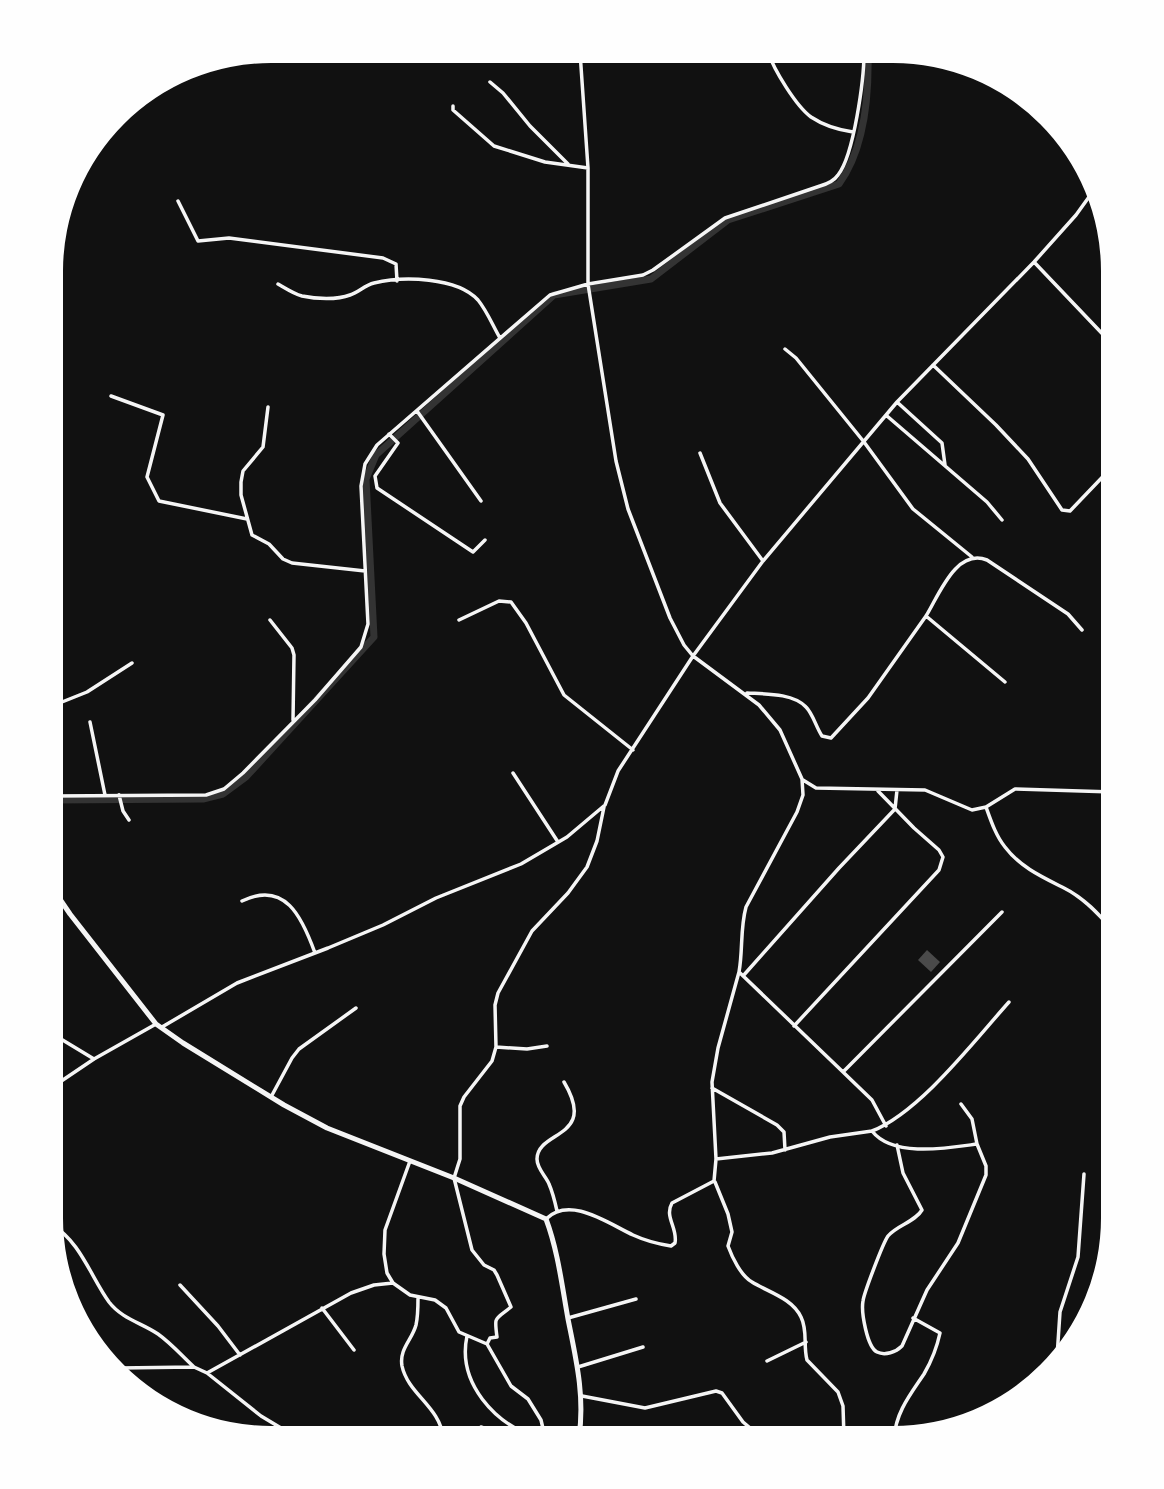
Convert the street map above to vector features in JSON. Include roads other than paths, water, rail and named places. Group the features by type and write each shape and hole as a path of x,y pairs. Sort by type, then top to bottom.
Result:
{"main road":[{"path":"63,904 158,1026 271,1097 327,1128 454,1178 545,1219 551,1232 578,1367 582,1396 580,1426"}],"street":[{"path":"581,63 588,168 588,284 616,461 628,509 670,618 684,645 693,656 745,693 768,715 780,730 802,779 803,795 797,812 746,907 742,922 741,974 718,1048 711,1088 716,1159 714,1181 730,1220 732,1232 728,1246 732,1256 749,1280 779,1296 798,1311 805,1327 807,1360 838,1392 843,1426"},
{"path":"773,63 810,116 841,130 853,132"},
{"path":"63,796 198,796 216,793 243,773 356,655 364,641 368,624 362,475 371,452 550,295 588,284 643,275 725,218 831,182 842,170 853,132 864,63"},
{"path":"490,82 570,166"},
{"path":"453,106 453,110 494,146 545,162 588,168"},
{"path":"487,1343 490,1338 497,1337 494,1320 496,1317 511,1307 494,1270 484,1265 471,1250 454,1178 460,1159 460,1106 464,1097 489,1067 496,1047 494,1013 498,993 532,931 568,893 587,867 614,779 693,656 763,561 897,402 1034,262 1088,199"},
{"path":"178,201 198,241 229,238 383,258 396,264 397,281"},
{"path":"1034,262 1101,332"},
{"path":"278,284 300,296 334,298 354,295 372,284 397,281 435,281 454,285 477,299 499,338"},
{"path":"785,349 796,358 864,442 913,509 972,557 987,560 1068,614 1082,630"},
{"path":"933,365 1028,459 1062,510 1070,511 1101,479"},
{"path":"111,396 163,415 147,477 159,501 247,519"},
{"path":"897,402 942,443 946,465"},
{"path":"268,407 263,447 243,471 240,482 247,519 255,538 269,544 283,559 292,563 365,571"},
{"path":"417,411 481,501"},
{"path":"887,415 987,502 1002,520"},
{"path":"388,435 398,443 376,476 377,488 473,552 485,540"},
{"path":"700,453 720,503 763,561"},
{"path":"745,693 793,699 801,703 811,714 821,736 831,737 868,698 926,616 949,577 965,560 972,557"},
{"path":"459,620 499,601 511,602 526,623 564,695 633,750"},
{"path":"926,616 1005,682"},
{"path":"270,621 292,648 294,655 293,722"},
{"path":"63,702 87,692 132,663"},
{"path":"90,722 105,795"},
{"path":"513,773 558,842"},
{"path":"802,779 816,788 925,790 972,810 986,807 1015,789 1101,792"},
{"path":"794,1026 943,864 939,850 895,810 878,790"},
{"path":"741,974 895,810 897,790"},
{"path":"119,795 129,820"},
{"path":"63,1080 94,1059 219,992 383,925 436,898 500,874 558,842 605,806"},
{"path":"986,807 1000,841 1012,855 1041,877 1084,901 1101,919"},
{"path":"242,901 254,894 265,893 287,901 309,936 315,953"},
{"path":"843,1072 1002,912"},
{"path":"741,974 872,1100 886,1126"},
{"path":"716,1159 785,1150 830,1137 872,1131 886,1126 920,1100 1009,1002"},
{"path":"271,1097 299,1049 356,1008"},
{"path":"63,1040 94,1059"},
{"path":"496,1047 527,1049 547,1046"},
{"path":"557,1211 537,1159 542,1148 566,1128 573,1117 574,1099 564,1082"},
{"path":"711,1088 777,1125 784,1132 785,1150"},
{"path":"897,1145 902,1172 922,1210 918,1216 887,1237 863,1298 863,1315 869,1341 873,1349 883,1354 899,1348 934,1279 958,1243 980,1192 986,1166 977,1144 972,1119 961,1104"},
{"path":"872,1131 878,1138 897,1145 933,1150 977,1144"},
{"path":"410,1161 392,1209 384,1241 385,1266 393,1283 410,1295 435,1300 446,1308 459,1332 487,1343 511,1386 528,1399 542,1426"},
{"path":"1058,1344 1060,1312 1078,1257 1084,1174"},
{"path":"545,1219 557,1211 585,1213 648,1241 671,1245 675,1243 676,1237 668,1215 670,1205 714,1181"},
{"path":"64,1233 116,1310 157,1334 194,1367 207,1373 278,1426"},
{"path":"207,1373 361,1288 393,1283"},
{"path":"180,1285 218,1326 240,1355"},
{"path":"418,1298 415,1328 403,1350 402,1367 409,1382 436,1414 440,1426"},
{"path":"568,1318 636,1299"},
{"path":"322,1308 354,1350"},
{"path":"896,1426 904,1401 925,1372 940,1333 913,1318"},
{"path":"467,1336 466,1357 477,1393 502,1420 514,1426"},
{"path":"767,1361 806,1342"},
{"path":"578,1367 643,1347"},
{"path":"127,1368 194,1367"},
{"path":"582,1396 645,1408 716,1391 722,1393 748,1426"}],"waterway":[{"path":"63,800 203,799 223,794 246,777 374,637 366,479 376,455 554,295 651,279 728,220 839,184 848,170 860,138 868,87 868,63"}]}
